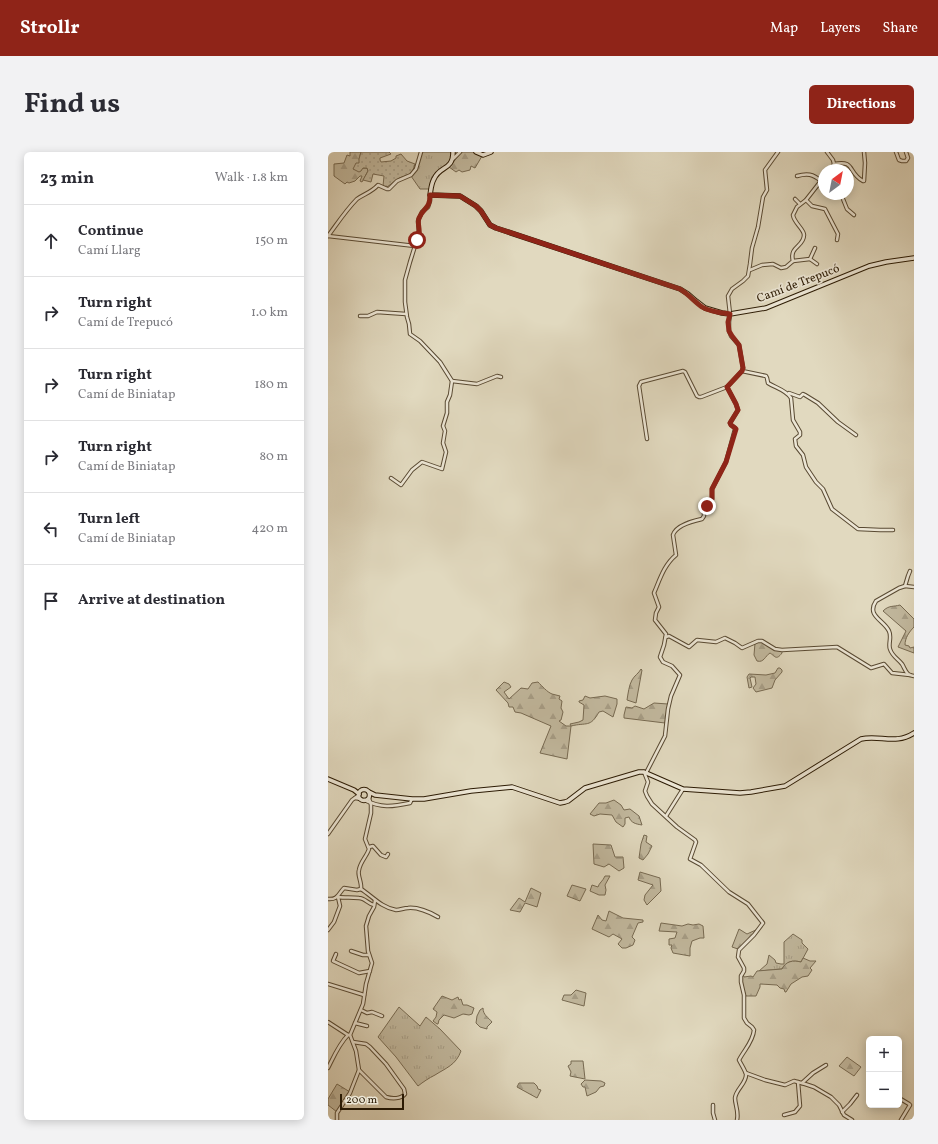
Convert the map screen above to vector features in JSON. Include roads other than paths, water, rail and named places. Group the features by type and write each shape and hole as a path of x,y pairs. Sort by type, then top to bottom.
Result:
{"main road":[{"path":"430,195 433,180 439,172 448,167 453,159 453,152"},
{"path":"476,152 483,155 492,152"},
{"name":"Camí de Trepucó","path":"430,195 460,196 476,206 490,225 496,228 680,289 705,308 722,313 730,314 766,308 869,266 914,258"},
{"path":"328,779 354,790 363,799 375,795 424,800 471,791 512,788 560,803 565,802 585,788 635,772 645,773 683,790 740,793 786,786 861,739 902,740 914,733"},
{"path":"354,790 366,789 369,796"},
{"path":"359,794 362,790"}],"street":[{"path":"328,236 362,195 375,189 378,185 389,189 398,181 411,175 416,169 421,152"},
{"path":"453,159 460,152"},
{"path":"647,439 639,386 641,382 682,371 687,373 699,397 727,387 742,371 743,368 739,345 729,331 728,322 730,314 728,296 730,292 748,276 752,248 758,227 763,197 767,190 765,170 778,152"},
{"path":"828,152 834,164 843,162 848,164"},
{"path":"854,173 856,177 864,181 864,152"},
{"path":"896,152 899,160 902,162 906,161 908,158 906,152"},
{"path":"797,176 810,174 818,178"},
{"path":"793,261 792,252 802,242 804,236 804,233 795,222 793,215 800,204 806,200 818,184"},
{"path":"391,478 401,485 412,470 422,462 442,469 446,452 443,443 445,431 443,426 447,413 447,402 452,381 440,362 420,341 410,334 406,314 406,280 419,234 418,220 422,212 428,207 430,195"},
{"path":"795,199 800,204"},
{"path":"806,200 812,206 825,209 838,234 838,240"},
{"path":"842,200 847,209 854,215"},
{"path":"328,236 415,246"},
{"path":"810,259 815,248"},
{"path":"749,270 773,264 781,268 786,268 793,261 810,259 817,264"},
{"path":"360,316 368,316 377,312 406,314"},
{"path":"742,371 766,376 768,383 788,393 800,397 803,394 805,395 818,403 838,422 856,435"},
{"path":"452,381 477,384 497,376 501,377"},
{"path":"727,387 738,410 730,423 736,429 726,462 712,489 712,499 704,510 704,516 702,519 690,522 675,529 673,532 676,555 666,565 654,593 659,607 655,620 666,634 660,657 663,662 672,666 680,675 668,709 665,736 645,773 648,782 646,791 652,804 677,827 695,840 696,842 690,859 701,865 729,892 748,904 762,923 754,935 738,950 738,957 744,968 741,976 744,994 744,1018 754,1030 749,1044 739,1060 743,1069 746,1073 765,1080 785,1085 794,1081 814,1087 831,1097 842,1112 852,1120"},
{"path":"788,393 791,398 793,420 800,432 800,435 796,439 796,446 803,455 806,467 816,482 823,489 832,509 858,529 893,530"},
{"path":"905,586 910,571"},
{"path":"910,675 906,672 901,662 889,648 889,631 882,621 875,616 874,604 876,601 899,588 905,586 914,587"},
{"path":"666,637 669,636 689,647 697,640 716,642 725,638 742,648 758,641 762,641 776,649 782,650 837,647 871,668 884,664 892,673 914,676"},
{"path":"666,816 683,790"},
{"path":"328,834 354,798 359,794"},
{"path":"361,889 361,881 358,873 369,851 369,847 365,839 370,819 371,804 369,796"},
{"path":"354,798 363,799 371,804 391,807 410,803 412,799"},
{"path":"369,847 373,846 381,855 386,857 388,854"},
{"path":"328,930 334,922 340,906 338,897 344,888 357,890 361,889 375,900 397,910 408,908 415,909 425,911 438,917"},
{"path":"328,899 338,897 358,898 374,905"},
{"path":"328,1068 337,1049 349,1035 363,1004 372,963 369,955 366,926 375,900"},
{"path":"351,951 363,955 369,955"},
{"path":"336,954 333,960 359,973 370,971"},
{"path":"328,984 364,994"},
{"path":"361,1010 367,1013 372,1012 382,1016"},
{"path":"328,1022 349,1035 356,1051 359,1070 350,1093 337,1113 337,1120"},
{"path":"355,1023 367,1026"},
{"path":"352,1042 366,1044 370,1047 386,1064 404,1089 405,1094 400,1098 386,1097 359,1070"},
{"path":"802,1083 826,1064"},
{"path":"737,1120 736,1096 746,1073"},
{"path":"784,1115 795,1112 800,1106 798,1082"},
{"path":"842,1112 857,1095"},
{"path":"901,1120 910,1105 902,1100"},
{"path":"713,1105 715,1120"}]}
